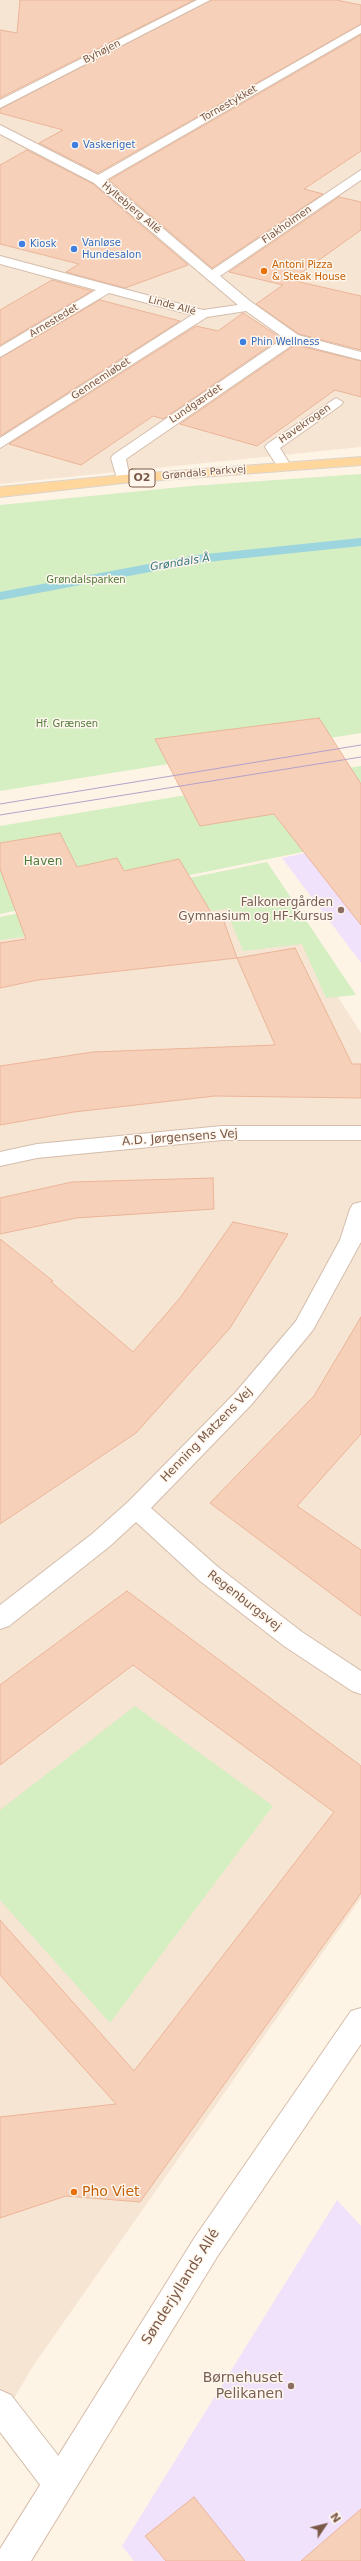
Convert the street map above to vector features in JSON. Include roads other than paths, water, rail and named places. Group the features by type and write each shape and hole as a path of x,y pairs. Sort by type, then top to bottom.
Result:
{"main road":[{"name":"Grøndals Parkvej","path":"0,492 123,479 361,461"}],"street":[{"name":"Byhøjen","path":"0,105 205,0"},
{"name":"Tornestykket","path":"98,180 361,28"},
{"name":"Hyltebjerg Allé","path":"0,129 98,180 213,275 248,307"},
{"name":"Flakholmen","path":"213,275 361,174"},
{"name":"Linde Allé","path":"0,260 203,314 248,307"},
{"path":"5,275 22,265"},
{"name":"Arnestedet","path":"0,353 107,289"},
{"path":"248,307 292,338 361,356"},
{"name":"Gennemløbet","path":"0,444 203,314"},
{"name":"Lundgærdet","path":"123,479 118,458 292,338"},
{"name":"Havekrogen","path":"284,466 272,447 336,402"},
{"name":"A.D. Jørgensens Vej","path":"0,1159 37,1151 136,1140 222,1133 361,1133"},
{"name":"Henning Matzens Vej","path":"0,1619 101,1540 136,1508 243,1399 305,1325 351,1240 361,1209"},
{"name":"Regenburgsvej","path":"136,1508 209,1574 293,1639 361,1684"},
{"name":"Sønderjyllands Allé","path":"12,2561 206,2247 361,2020"},
{"path":"0,2406 59,2483"}],"waterway":[{"name":"Grøndals Å","path":"0,596 197,559 361,542"}],"tram line":[{"path":"0,804 361,745"},
{"path":"0,815 361,757"}],"place":[{"name":"Vaskeriget","path":"75,145"},
{"name":"Kiosk","path":"22,244"},
{"name":"Vanløse Hundesalon","path":"74,249"},
{"name":"Antoni Pizza & Steak House","path":"264,271"},
{"name":"Phin Wellness","path":"243,342"},
{"name":"Falkonergården Gymnasium og HF-Kursus","path":"341,910"},
{"name":"Pho Viet","path":"74,2192"},
{"name":"Børnehuset Pelikanen","path":"291,2386"}],"park label":[{"name":"Grøndalsparken","path":"86,580"},
{"name":"Hf. Grænsen","path":"67,724"},
{"name":"Haven","path":"43,862"}]}
